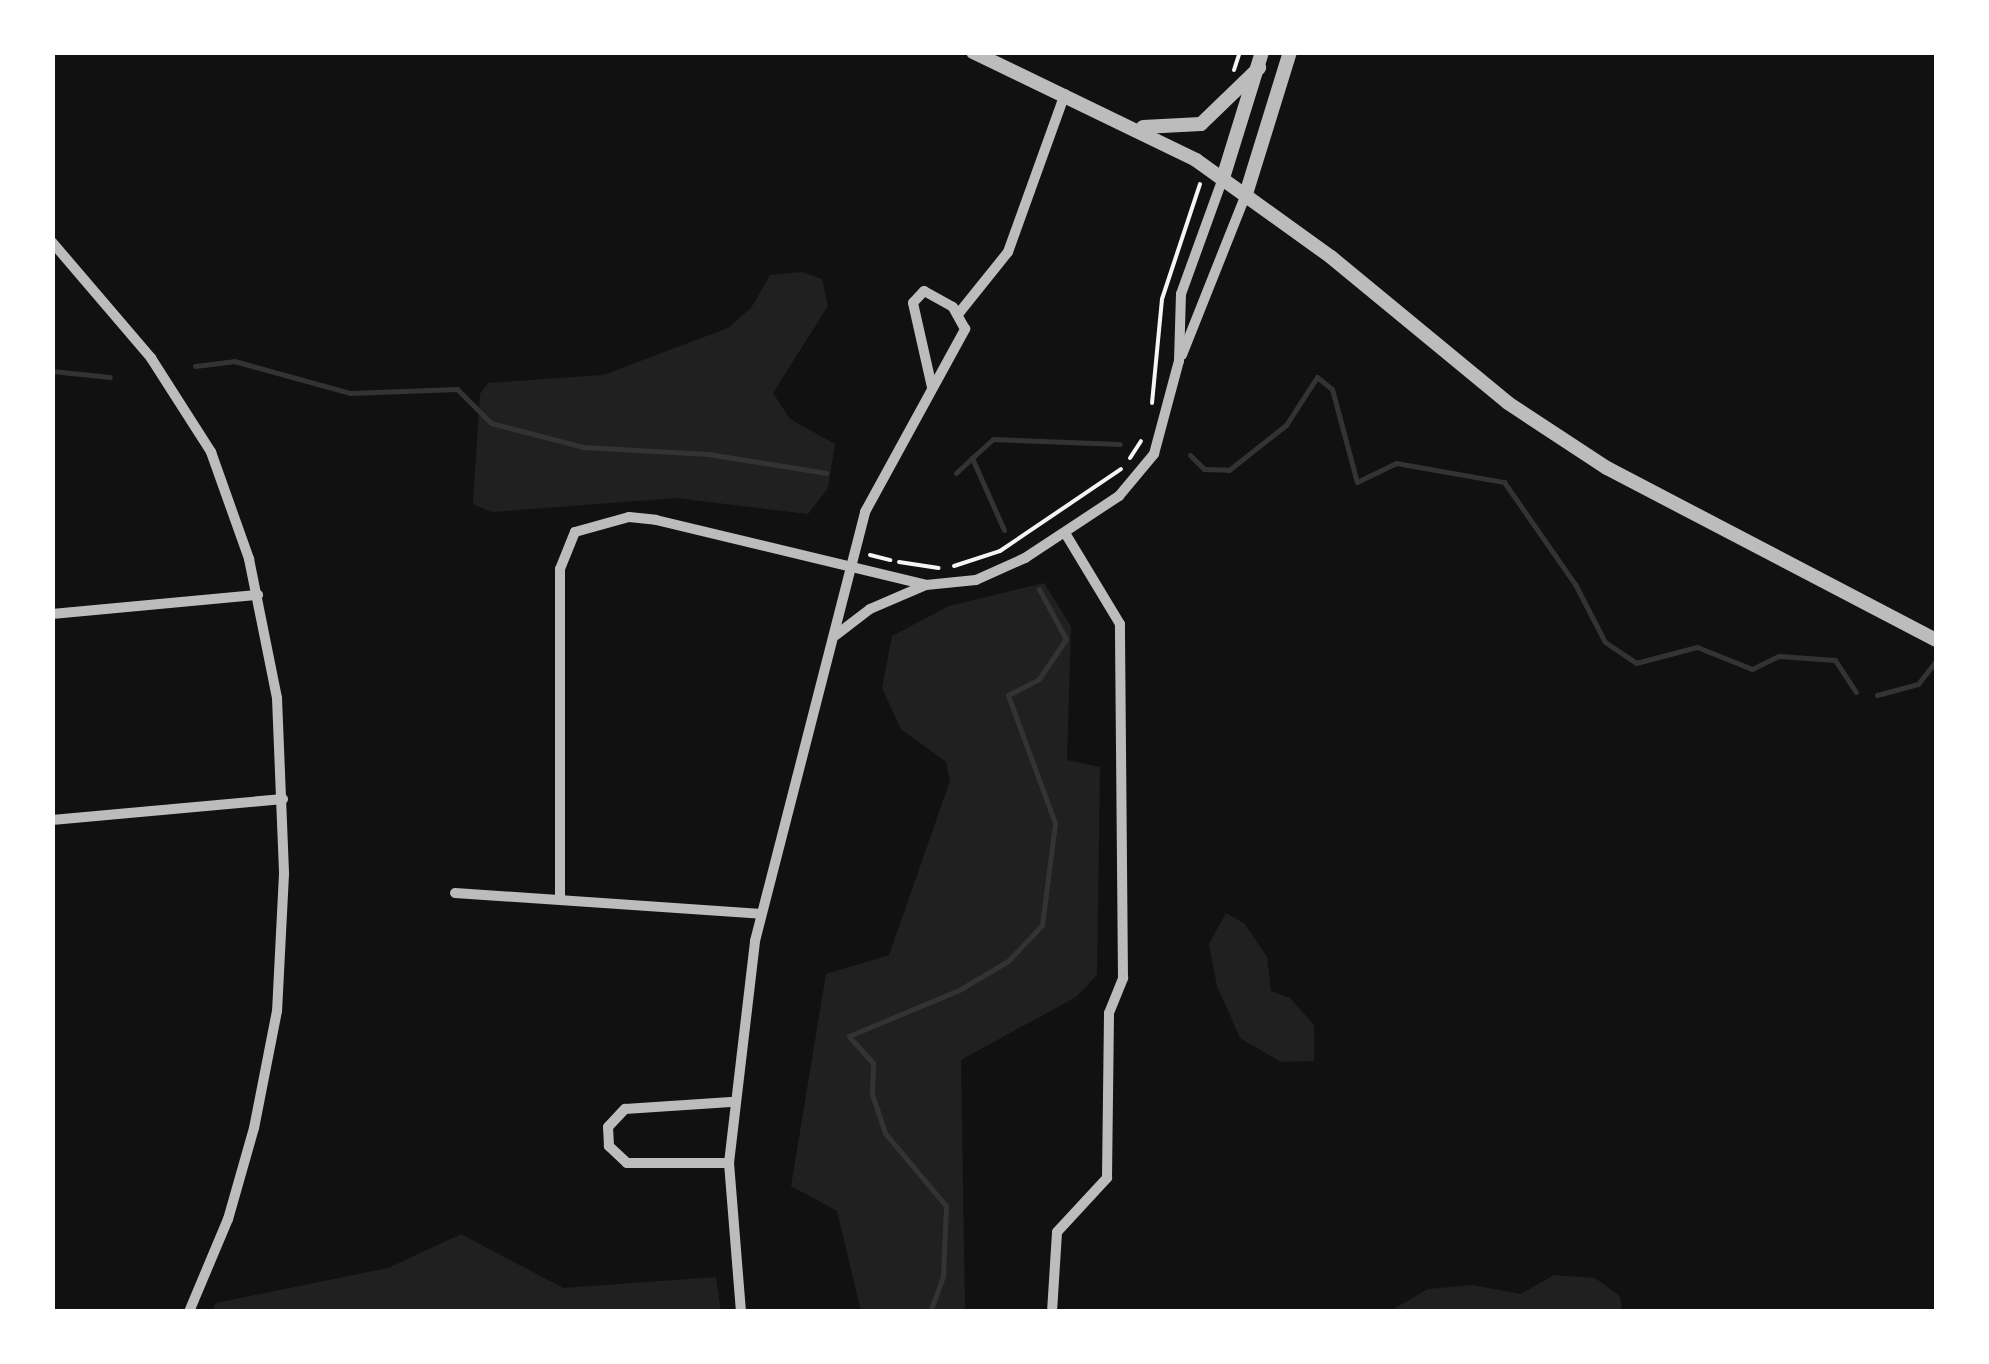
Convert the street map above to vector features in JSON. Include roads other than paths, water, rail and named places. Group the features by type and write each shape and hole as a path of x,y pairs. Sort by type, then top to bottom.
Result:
{"street":[{"path":"973,52 1137,127 1223,178 1549,431 1687,512 1936,640"},
{"path":"836,636 870,609 926,585 976,580 1065,533 1130,487 1150,464 1165,430 1180,361 1246,194 1290,52"},
{"path":"1137,127 1201,124 1261,60"},
{"path":"1180,361 1181,294 1261,60"},
{"path":"741,1312 729,1164 731,1102 761,914 871,496 962,336 959,313 1008,252 1066,93"},
{"path":"52,242 190,413 229,498 258,595 277,698 284,798 282,959 268,1066 228,1219 190,1312"},
{"path":"932,387 914,298 928,292 959,313"},
{"path":"560,897 560,569 576,532 629,517 926,585"},
{"path":"1052,1312 1057,1232 1107,1178 1108,1013 1123,978 1120,624 1065,533"},
{"path":"52,614 258,595"},
{"path":"52,820 284,798"},
{"path":"455,893 560,897 761,914"},
{"path":"729,1164 627,1163 609,1146 608,1127 625,1109 731,1102"}],"waterway":[{"path":"195,366 234,361 350,393 457,389 491,423 583,447 708,454 826,473"},
{"path":"52,371 110,377"},
{"path":"1190,455 1204,469 1229,470 1286,425 1317,377 1332,389 1357,482 1396,463 1504,482 1575,584 1605,642 1636,663 1697,647 1752,669 1779,656 1835,660 1856,692"},
{"path":"1004,530 972,458 993,439 1120,444"},
{"path":"956,473 972,458"},
{"path":"930,1312 943,1276 946,1206 885,1133 872,1094 873,1063 849,1036 959,990 1008,961 1042,925 1055,823 1008,695 1039,679 1066,639 1039,589"},
{"path":"1877,695 1918,684 1936,661"}]}
